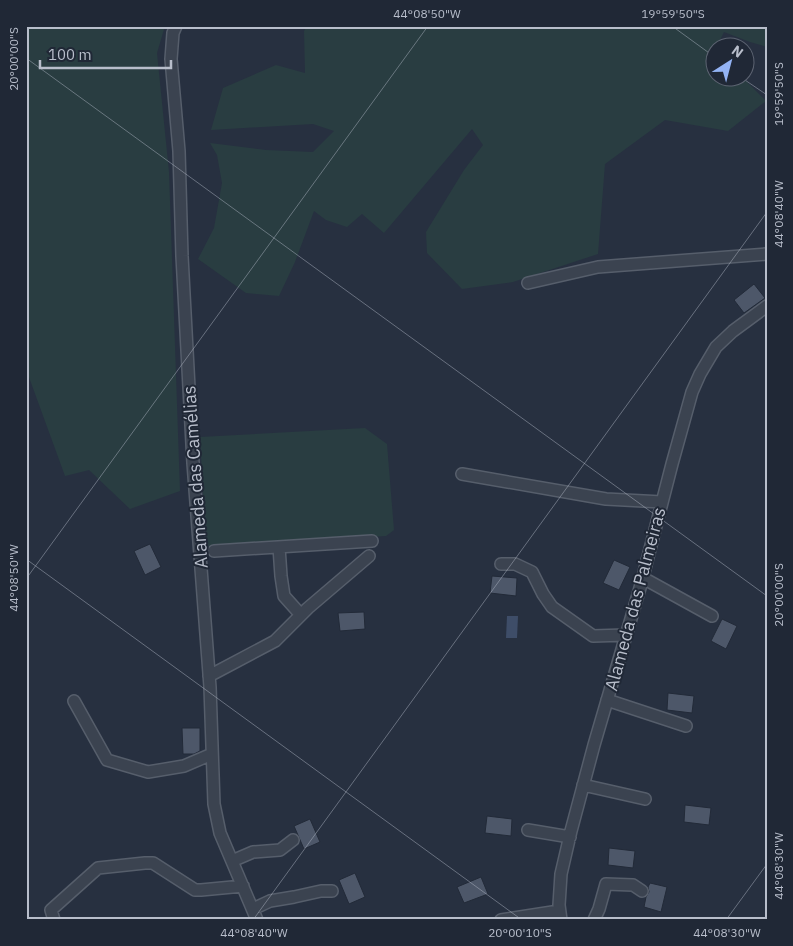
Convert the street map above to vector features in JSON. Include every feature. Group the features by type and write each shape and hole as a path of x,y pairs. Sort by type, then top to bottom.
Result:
{"street":[{"name":"Alameda das Camélias","path":"176,26 173,33 170,59 179,152 182,256 193,471 209,676 212,781 216,818 220,833 257,920"},
{"path":"528,283 598,267 767,254"},
{"name":"Alameda das Palmeiras","path":"560,915 561,874 570,836 643,578 692,392 716,347 733,330 767,306"},
{"path":"462,474 606,499 662,502"},
{"path":"214,551 372,541"},
{"path":"279,547 284,596 301,615"},
{"path":"209,676 276,641 301,615 368,556"},
{"path":"501,564 515,564 532,572 552,607 593,636 626,635"},
{"path":"643,578 712,616"},
{"path":"607,700 686,726"},
{"path":"74,701 107,760 148,772 184,766 212,754"},
{"path":"583,785 645,799"},
{"path":"528,830 570,836"},
{"path":"232,861 252,852 280,850 293,840"},
{"path":"54,920 51,910 98,868 144,863 153,864 195,890 243,886"},
{"path":"594,920 606,884 633,885 642,891"},
{"path":"253,909 270,901 321,891 332,891"},
{"path":"501,920 560,915"}],"green space":[{"path":"26,26 165,26 157,53 169,172 180,491 130,509 89,470 65,476 26,369"},
{"path":"307,26 767,26 767,47 756,44 756,38 740,38 724,32 721,38 706,38 706,88 753,88 766,101 728,131 665,120 605,164 598,254 513,282 462,289 427,253 426,232 464,170 483,145 472,129 384,233 362,214 347,227 326,220 314,211 295,262 279,296 246,293 198,259 214,228 222,183 217,155 210,143 266,150 313,152 334,131 313,124 211,130 223,88 276,65 305,73 304,31"},
{"path":"365,428 387,444 394,530 386,536 206,547 200,437"}],"water":[{"path":"507,616 518,616 517,638 506,638"}],"building":[{"path":"754,284 765,298 744,313 734,300"},
{"path":"150,544 161,567 145,575 134,551"},
{"path":"614,560 630,567 619,590 603,583"},
{"path":"492,576 517,578 516,596 490,593"},
{"path":"364,612 365,629 340,631 338,613"},
{"path":"722,619 737,626 726,649 711,641"},
{"path":"668,693 694,696 692,713 667,710"},
{"path":"182,728 200,728 200,751 194,754 183,754"},
{"path":"685,805 711,808 709,825 684,822"},
{"path":"487,816 512,819 511,836 485,833"},
{"path":"310,819 320,842 304,849 294,826"},
{"path":"609,848 635,851 633,868 608,865"},
{"path":"355,873 365,897 349,904 339,880"},
{"path":"481,877 488,894 464,903 457,887"},
{"path":"650,883 667,887 661,912 644,907"}]}
